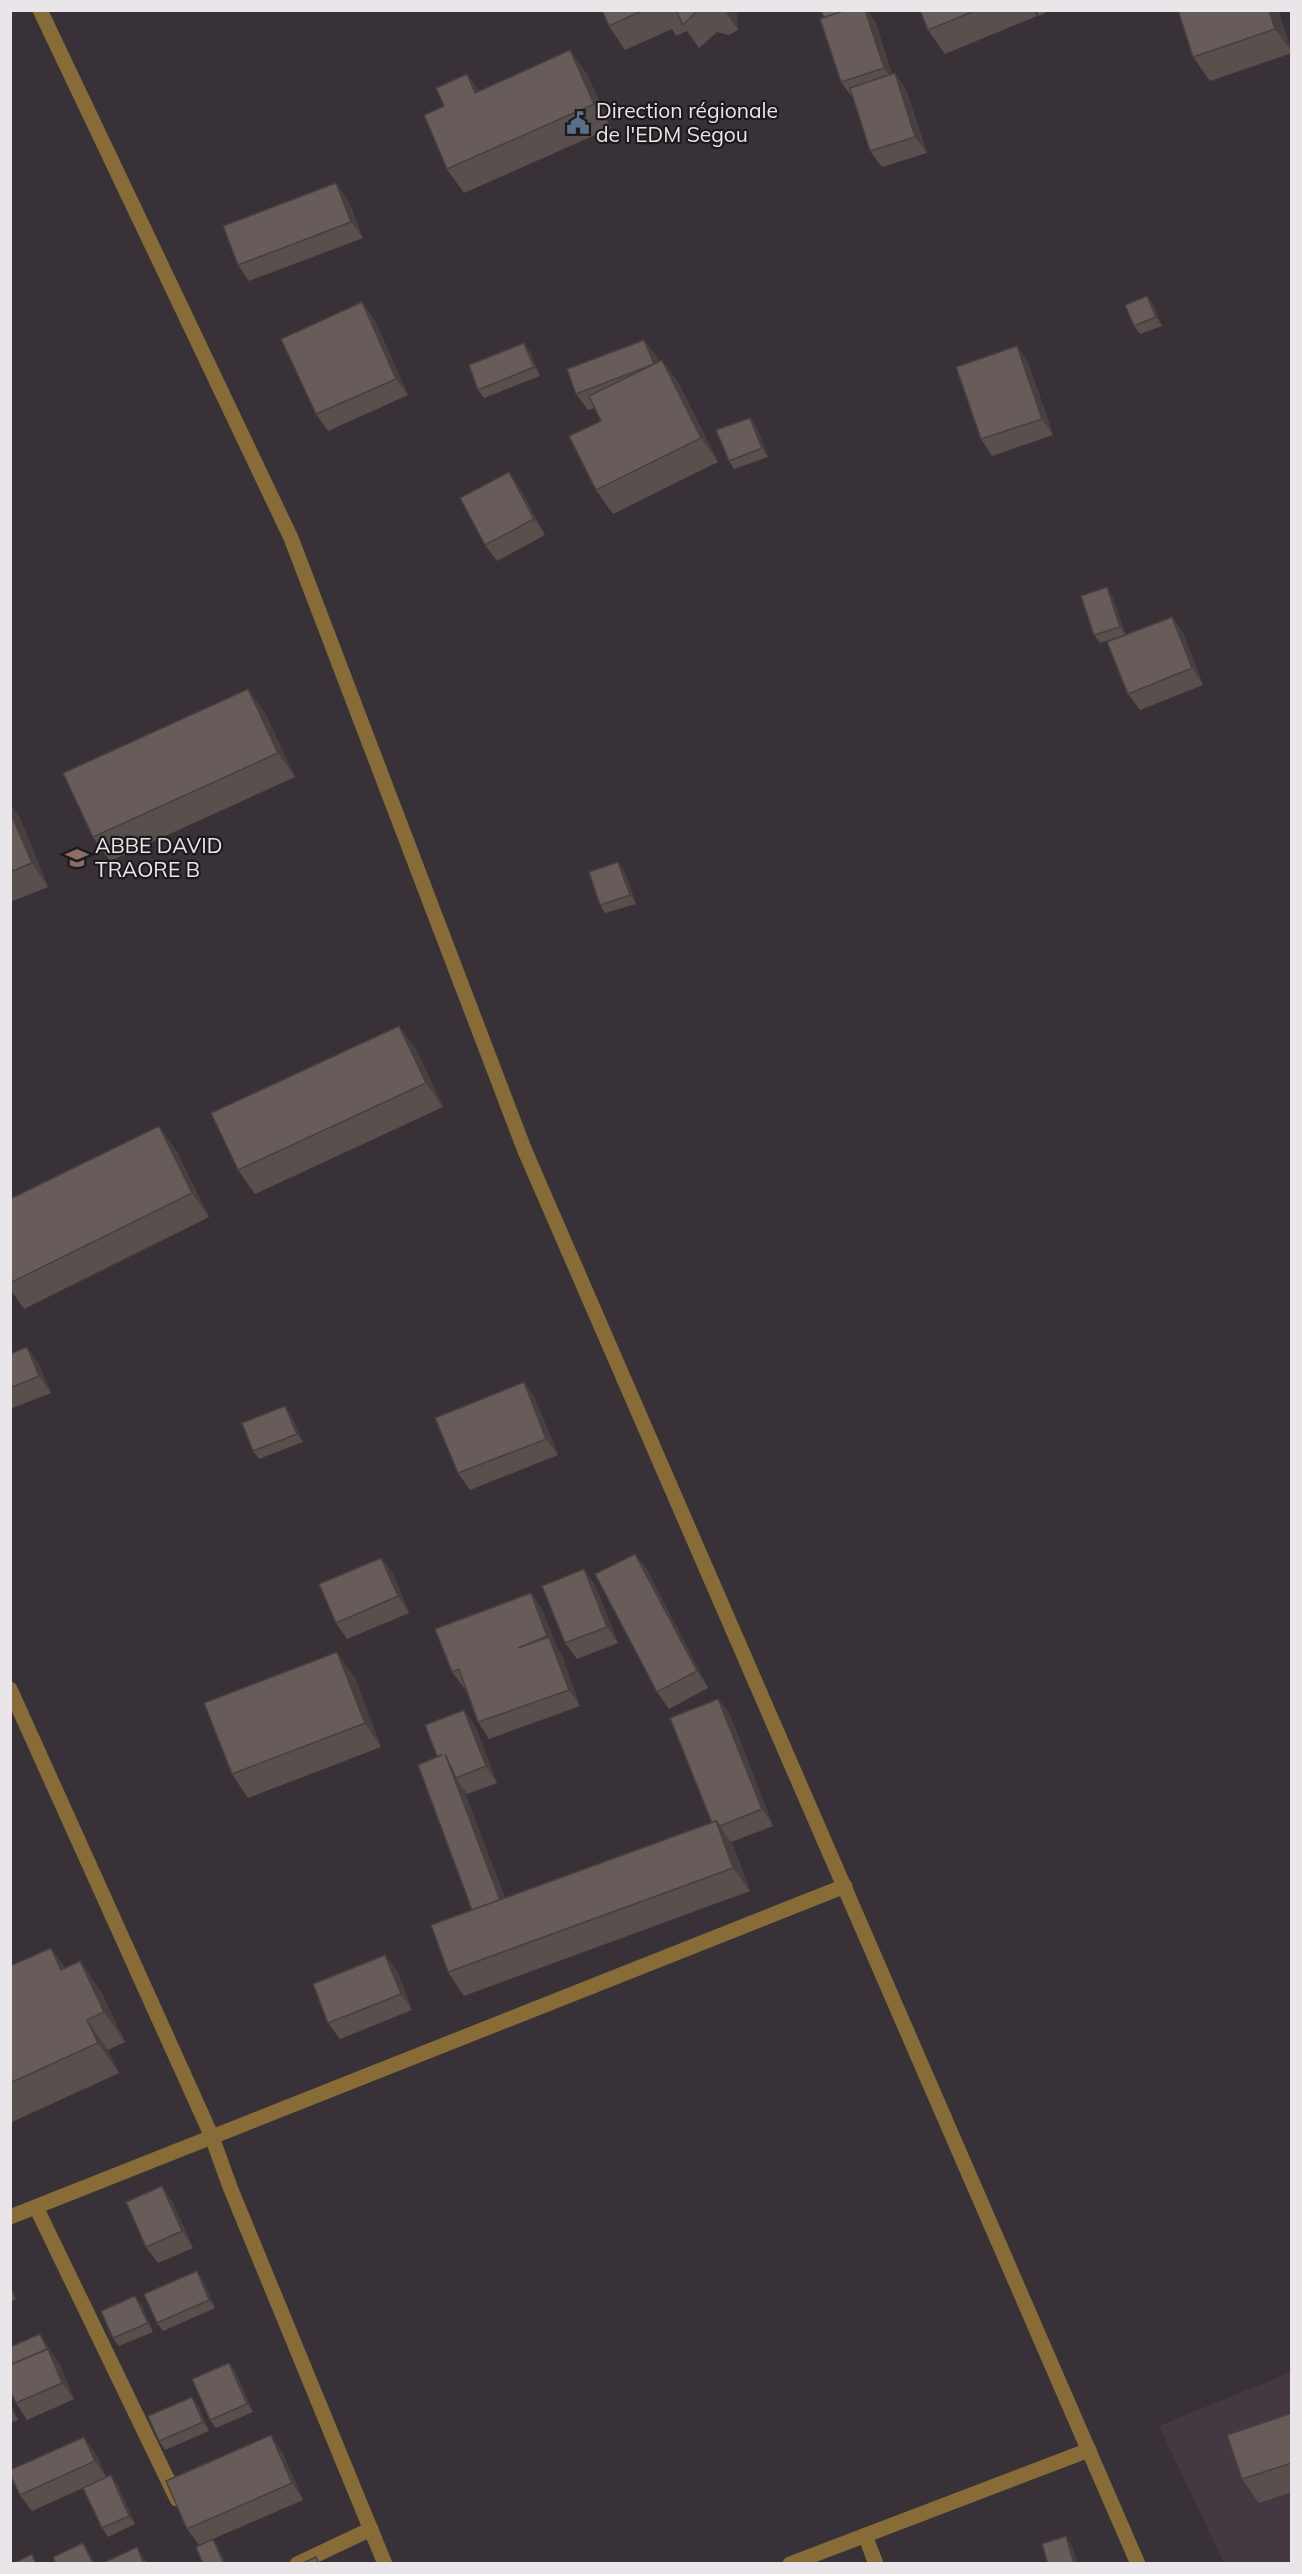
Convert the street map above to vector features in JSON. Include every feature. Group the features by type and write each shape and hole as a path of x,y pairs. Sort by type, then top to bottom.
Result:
{"street":[{"path":"40,10 291,538 525,1152 1138,2564"},
{"path":"10,1689 212,2137 385,2564"},
{"path":"10,2217 845,1886"},
{"path":"36,2207 183,2511"},
{"path":"790,2564 1089,2450"},
{"path":"297,2564 371,2529"},
{"path":"865,2535 876,2564"}],"shaded area":[{"path":"1291,2372 1291,2563 1224,2563 1159,2426"}],"building":[{"path":"602,10 644,10 609,26"},
{"path":"676,10 698,10 683,25"},
{"path":"821,10 844,10 844,11 824,18"},
{"path":"846,10 865,10 884,68 841,82 820,19"},
{"path":"920,10 977,10 928,30"},
{"path":"1178,10 1269,10 1275,29 1193,57"},
{"path":"570,50 594,104 447,169 424,115 444,106 436,88 467,74 475,93"},
{"path":"895,73 915,137 870,151 850,88"},
{"path":"336,183 351,222 238,265 223,226"},
{"path":"1147,296 1156,317 1134,326 1125,305"},
{"path":"362,302 396,379 316,414 281,339"},
{"path":"644,340 654,364 576,394 567,369"},
{"path":"524,343 534,367 478,390 469,365"},
{"path":"1017,346 1042,419 981,439 956,367"},
{"path":"662,360 701,438 596,490 569,436 601,421 589,396"},
{"path":"750,418 762,448 729,461 716,430"},
{"path":"509,472 534,519 485,545 460,498"},
{"path":"1107,587 1120,627 1094,635 1081,596"},
{"path":"1172,617 1192,668 1128,694 1107,642"},
{"path":"248,689 278,753 93,837 63,773"},
{"path":"10,812 32,863 10,872"},
{"path":"618,862 630,895 600,905 589,872"},
{"path":"399,1026 426,1083 238,1170 211,1113"},
{"path":"159,1126 192,1193 10,1283 10,1199"},
{"path":"27,1347 39,1376 10,1388 10,1354"},
{"path":"524,1382 546,1439 458,1473 435,1418"},
{"path":"285,1406 297,1434 253,1451 242,1423"},
{"path":"635,1554 697,1671 657,1692 595,1574"},
{"path":"381,1558 398,1596 336,1623 319,1584"},
{"path":"584,1569 607,1627 565,1643 542,1586"},
{"path":"531,1593 547,1636 518,1648 549,1637 569,1690 478,1722 459,1669 452,1672 435,1629"},
{"path":"337,1652 365,1723 232,1774 204,1703"},
{"path":"718,1699 762,1809 720,1826 716,1821 712,1823 670,1718"},
{"path":"464,1710 486,1766 456,1778 445,1754 500,1900 472,1910 418,1765 442,1755 437,1756 425,1725"},
{"path":"716,1821 733,1868 448,1972 431,1925"},
{"path":"51,1948 61,1970 80,1961 104,2012 87,2020 98,2043 10,2083 10,1966"},
{"path":"385,1955 401,1994 328,2023 313,1984"},
{"path":"162,2186 182,2231 146,2247 126,2202"},
{"path":"197,2271 209,2300 157,2323 144,2294"},
{"path":"135,2296 148,2323 113,2338 101,2311"},
{"path":"40,2334 47,2349 10,2365 10,2347"},
{"path":"48,2349 62,2383 16,2403 10,2391 10,2365"},
{"path":"229,2363 247,2404 210,2420 192,2379"},
{"path":"192,2397 203,2422 159,2441 148,2416"},
{"path":"1292,2413 1292,2463 1242,2479 1227,2435"},
{"path":"271,2435 292,2483 187,2529 166,2481"},
{"path":"84,2437 95,2461 20,2495 10,2470"},
{"path":"111,2475 129,2516 102,2528 83,2488"},
{"path":"1066,2536 1074,2564 1048,2564 1042,2544"},
{"path":"213,2539 224,2564 203,2564 196,2547"},
{"path":"83,2543 93,2564 56,2564 53,2557"},
{"path":"137,2547 144,2564 101,2564"},
{"path":"32,2554 36,2564 12,2564"},
{"path":"316,2557 319,2564 301,2564"}],"place":[{"name":"Direction régionale de l'EDM Segou","path":"578,123"},
{"name":"ABBE DAVID TRAORE B","path":"77,858"}]}
